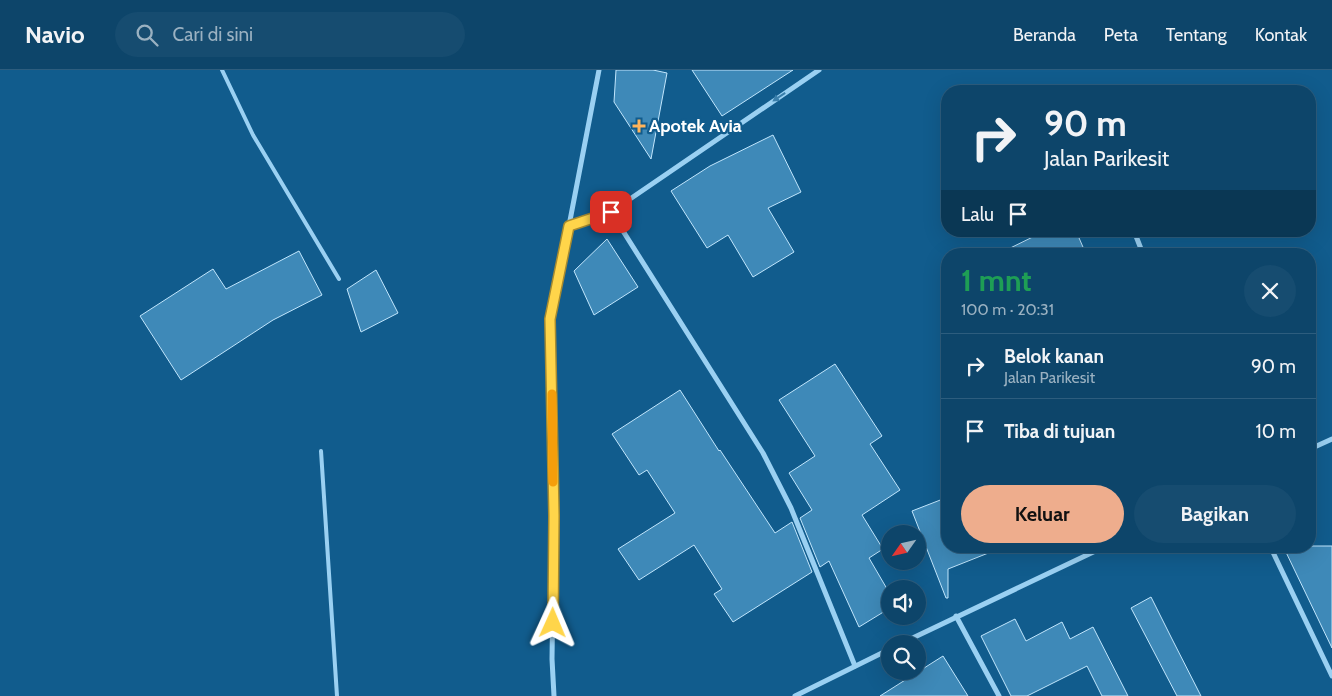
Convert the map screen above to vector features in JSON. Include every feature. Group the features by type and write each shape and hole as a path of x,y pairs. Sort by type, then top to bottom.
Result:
{"street":[{"path":"554,696 552,649 554,516 550,319 599,70"},
{"path":"569,226 611,212 819,70"},
{"path":"611,212 763,453 791,508 855,666"},
{"path":"1316,446 1332,438"},
{"path":"918,635 1091,553"},
{"path":"1273,553 1332,676"},
{"path":"956,616 999,696"},
{"path":"795,696 881,653"}],"lane":[{"path":"222,70 253,134 339,279"},
{"path":"321,451 337,696"}],"building":[{"path":"616,70 653,70 667,73 651,159 614,102"},
{"path":"692,70 793,70 722,116"},
{"path":"773,135 801,192 768,208 794,252 753,277 728,235 707,248 671,191 710,166"},
{"path":"1033,237 1079,237 1083,248 1010,248"},
{"path":"607,239 638,287 594,315 574,271"},
{"path":"299,251 322,295 273,320 181,380 140,316 213,269 226,289"},
{"path":"376,270 398,313 361,332 347,289"},
{"path":"835,364 882,436 870,444 900,490 862,515 881,546 881,550 869,558 882,580 881,614 859,627 829,561 820,567 800,518 812,510 789,473 815,456 779,400"},
{"path":"680,390 775,533 792,522 812,572 733,622 714,594 722,589 694,545 639,580 618,549 675,513 647,470 639,475 612,434"},
{"path":"941,500 941,553 988,553 948,569 948,598 946,598 926,547 926,525 917,525 912,511"},
{"path":"1316,546 1332,546 1332,648 1286,553 1316,553"},
{"path":"1151,597 1201,696 1177,696 1131,608"},
{"path":"1015,619 1026,641 1062,622 1070,639 1093,627 1128,696 1102,696 1087,666 1027,696 1011,696 981,636"},
{"path":"943,656 968,696 880,696 905,680 926,680 926,667"}],"slow traffic":[{"path":"552,394 553,482"}],"place":[{"name":"Apotek Avia","path":"639,126"}],"route":[{"path":"553,623 554,516 550,319 569,226 611,212"}]}
